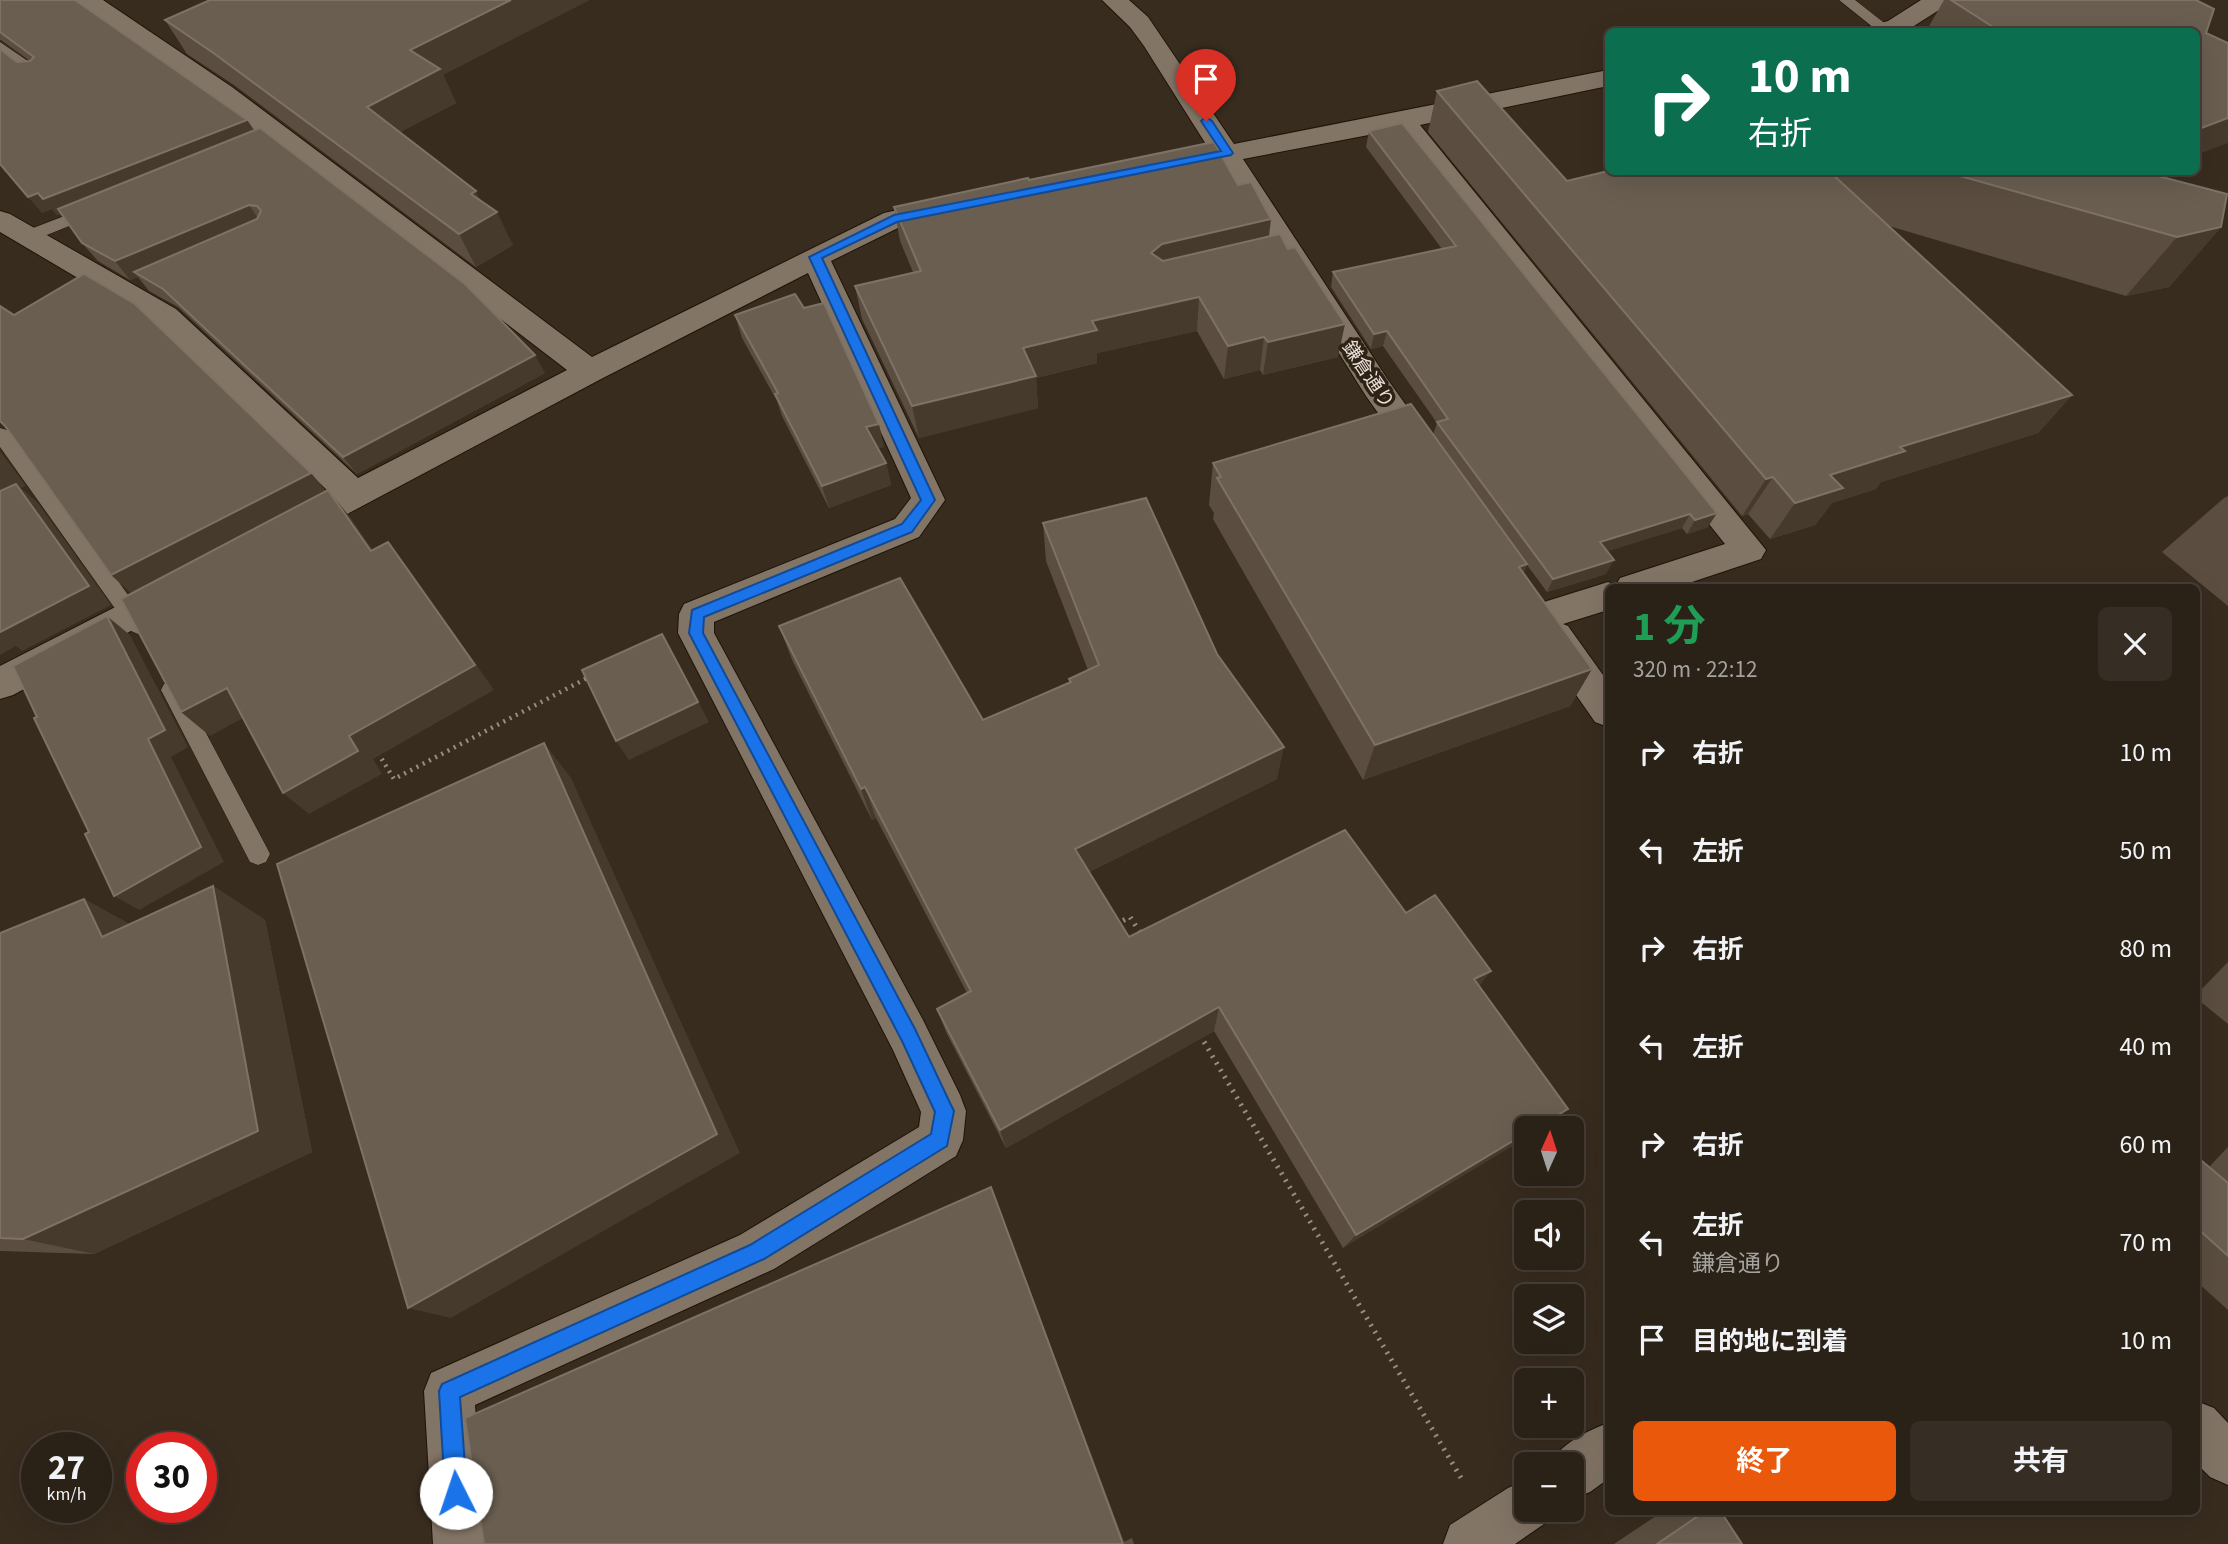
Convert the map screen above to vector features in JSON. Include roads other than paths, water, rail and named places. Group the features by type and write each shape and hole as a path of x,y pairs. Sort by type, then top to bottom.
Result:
{"street":[{"path":"87,0 223,93 272,139 590,371"},
{"name":"鎌倉通り","path":"1114,0 1139,22 1227,153 1286,257 1440,475"},
{"path":"1893,28 1938,0"},
{"path":"1141,169 1402,121 1605,79"},
{"path":"1402,121 1749,550 1644,584"},
{"path":"270,541 590,371 894,219 973,203"},
{"path":"0,220 26,237 137,287 354,495"},
{"path":"459,1544 449,1391 757,1252 940,1140 944,1111 908,1035 696,633 697,614 907,528 928,500 815,257"},
{"path":"0,684 199,578"},
{"path":"1605,596 1534,606 1605,707"},
{"path":"2200,1430 2228,1459"},
{"path":"1584,1465 1605,1450"}],"lane":[{"path":"1846,0 1887,28"},
{"path":"0,46 36,73"},
{"path":"26,237 114,202"},
{"path":"0,435 17,453 131,613 150,650"},
{"path":"21,500 43,489"},
{"path":"163,674 258,855"}]}
